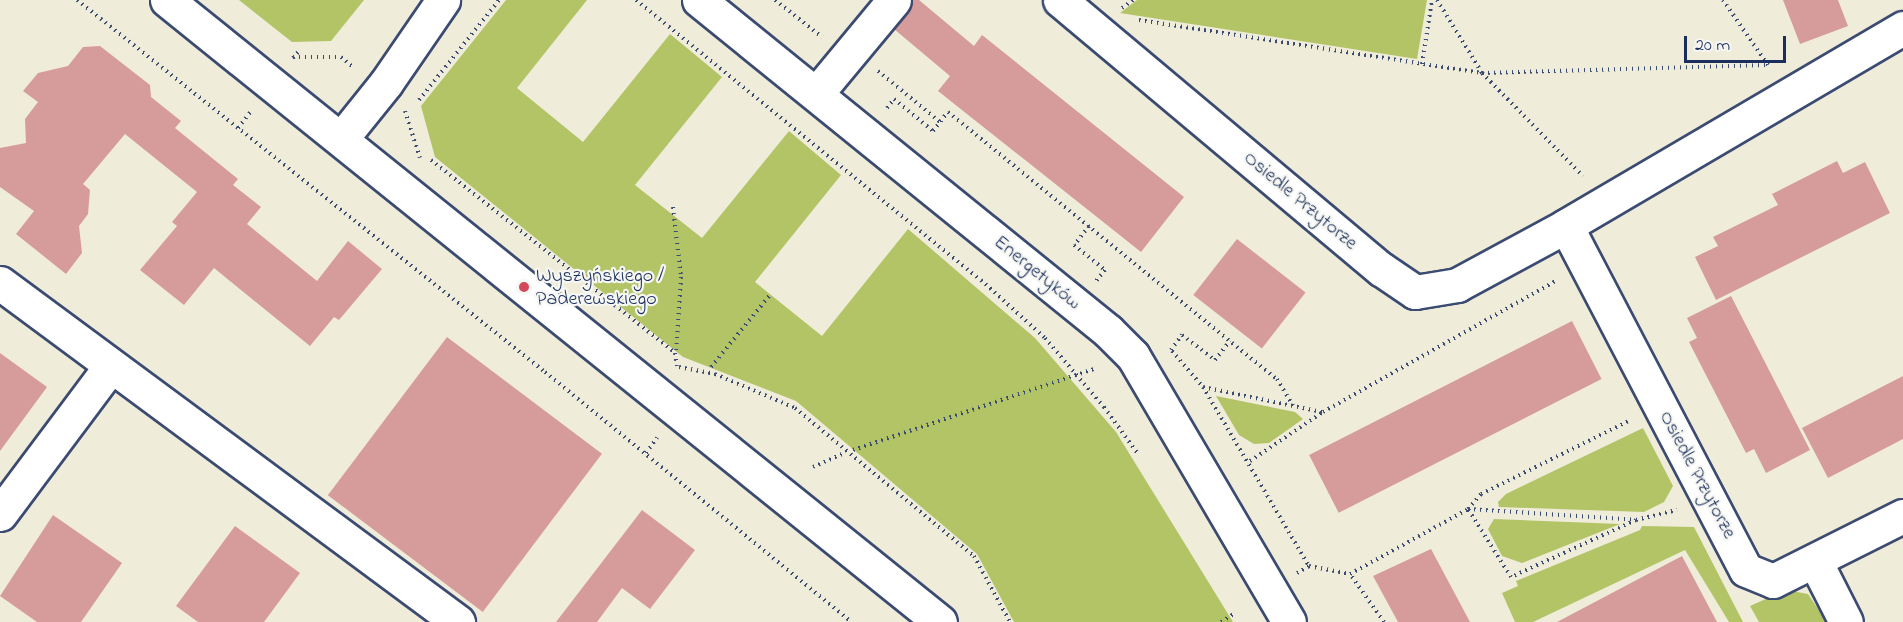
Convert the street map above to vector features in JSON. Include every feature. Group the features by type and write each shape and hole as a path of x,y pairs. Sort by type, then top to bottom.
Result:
{"street":[{"path":"167,0 940,622"},
{"path":"341,139 386,82 443,0"},
{"name":"Energetyków","path":"699,0 1108,331 1133,356 1289,622"},
{"path":"816,94 859,61 894,0"},
{"name":"Osiedle Przytorze","path":"1060,0 1381,269 1415,292 1457,285 1566,226 1903,28"},
{"name":"Osiedle Przytorze","path":"1566,226 1746,570 1773,581 1903,516"},
{"path":"0,284 458,622"},
{"path":"0,513 110,367"},
{"path":"1815,561 1846,622"}],"path":[{"path":"77,0 554,379 852,622"},
{"path":"415,105 499,0"},
{"path":"636,0 981,280 1045,338 1138,454"},
{"path":"775,0 940,122"},
{"path":"1422,64 1432,0"},
{"path":"1437,0 1482,73 1608,201"},
{"path":"1134,19 1482,73 1768,65 1723,0"},
{"path":"885,111 894,99 933,131 948,112 1277,379 1293,406"},
{"path":"431,160 675,354"},
{"path":"673,207 681,277 675,354 679,378"},
{"path":"1089,226 1074,245 1104,270 1093,285"},
{"path":"1250,461 1323,412 1560,278"},
{"path":"711,367 770,295"},
{"path":"1171,350 1182,334 1215,360 1230,341"},
{"path":"853,450 1133,356"},
{"path":"699,371 795,408 974,556 1010,622"},
{"path":"1203,387 1323,412"},
{"path":"1291,577 1309,566 1350,574 1468,509 1481,494 1634,419"},
{"path":"813,467 844,453"},
{"path":"1468,509 1511,577 1636,520 1681,510"},
{"path":"1468,509 1636,520"},
{"path":"1350,574 1384,622"},
{"path":"1221,622 1234,614"}],"green space":[{"path":"239,0 364,0 331,41 292,42"},
{"path":"506,0 587,0 517,88 583,142 670,34 722,77 635,185 702,238 789,131 841,175 755,282 822,336 908,229 1035,338 1116,432 1233,622 1014,622 977,554 796,401 683,357 435,157 421,106"},
{"path":"1137,0 1427,0 1417,59 1120,13"},
{"path":"1216,396 1295,412 1303,419 1269,443 1254,444 1239,435"},
{"path":"1643,428 1673,486 1664,502 1644,512 1499,507 1498,502 1506,494"},
{"path":"1494,519 1620,524 1522,563 1502,556 1488,529"},
{"path":"1642,526 1694,527 1743,622 1729,622 1685,550 1533,622 1515,622 1502,593 1518,586 1516,581 1640,530"},
{"path":"1786,590 1808,594 1827,622 1759,622 1750,606"}],"building":[{"path":"912,0 919,0 974,46 982,35 1184,197 1141,252 938,91 950,76 894,29 909,11"},
{"path":"1783,0 1838,0 1848,26 1800,44"},
{"path":"100,46 150,85 151,97 181,121 175,128 238,179 233,185 261,207 247,224 317,281 348,241 382,269 339,320 334,317 310,346 214,268 184,305 140,270 177,226 172,222 197,192 125,134 83,184 90,190 88,214 79,226 82,253 66,274 16,234 34,211 0,187 0,148 26,143 25,119 38,102 23,91 38,73 68,66 83,47"},
{"path":"1837,161 1843,173 1865,162 1890,213 1716,300 1695,257 1718,246 1713,237 1778,205 1772,194"},
{"path":"1237,239 1306,293 1262,349 1193,295"},
{"path":"1731,296 1810,450 1766,473 1754,449 1746,453 1689,342 1697,338 1687,318"},
{"path":"1572,321 1602,379 1339,513 1309,455"},
{"path":"447,337 602,454 483,612 328,495"},
{"path":"0,353 47,387 0,451"},
{"path":"1903,376 1903,439 1828,478 1802,428"},
{"path":"642,510 695,550 650,609 622,588 597,622 556,622"},
{"path":"53,515 122,563 81,622 37,622 0,596"},
{"path":"235,526 300,573 264,622 198,622 176,606"},
{"path":"1431,549 1470,622 1398,622 1373,576"},
{"path":"1682,556 1717,622 1557,622"}],"place":[{"name":"Wyszyńskiego / Paderewskiego","path":"524,287"}]}
